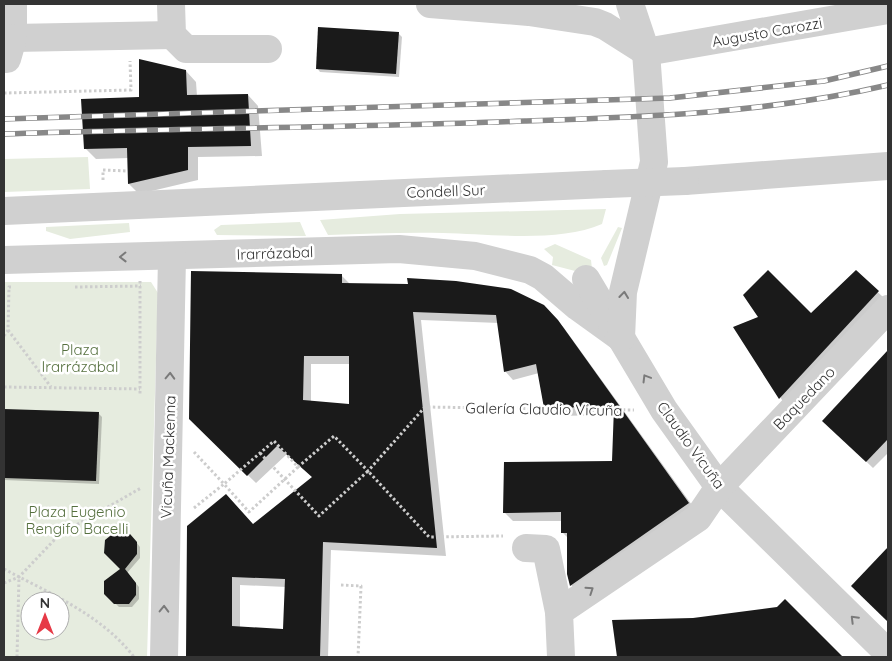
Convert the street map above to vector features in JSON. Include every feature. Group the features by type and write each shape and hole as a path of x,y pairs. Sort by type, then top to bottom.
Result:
{"street":[{"path":"13,4 8,49 172,35"},
{"path":"171,4 172,35 186,49 268,49"},
{"path":"430,4 529,12 595,22 605,26 646,52"},
{"path":"621,338 623,292 654,162 646,52 630,4"},
{"name":"Augusto Carozzi","path":"646,52 687,47 888,10"},
{"name":"Condell Sur","path":"4,210 685,181 888,166"},
{"name":"Irarrázabal","path":"4,260 173,270 399,250 475,256 530,270 543,277 578,307 621,338"},
{"name":"Irarrázabal","path":"543,277 586,279 609,274 633,254"},
{"name":"Vicuña Mackenna","path":"164,657 173,270"},
{"name":"Claudio Vicuña","path":"586,279 664,410 719,487 877,651"},
{"name":"Baquedano","path":"559,612 698,518 719,487 888,309"},
{"path":"526,548 546,550 559,612 562,657"}],"path":[{"path":"4,93 131,90 130,52"},
{"path":"65,287 140,286 173,270"},
{"path":"4,336 8,330 9,287 18,287"},
{"path":"8,330 51,388"},
{"path":"4,387 140,388"},
{"name":"Galería Claudio Vicuña","path":"368,471 424,408 664,410"},
{"path":"169,424 249,512 284,478 334,436 429,537 506,536 526,548"},
{"path":"224,484 274,441 298,467"},
{"path":"260,453 319,516 368,471"},
{"path":"4,583 19,577 59,535 142,487"},
{"path":"4,569 76,607 125,645 134,657"},
{"path":"17,657 19,577"},
{"path":"341,585 361,586 358,657"}],"green space":[{"path":"88,157 90,189 4,192 4,159"},
{"path":"606,209 602,224 584,230 565,234 524,236 428,233 328,235 320,220 400,214"},
{"path":"300,222 306,236 217,235 214,230 221,225"},
{"path":"129,223 130,232 70,239 46,231 46,227"},
{"path":"618,227 622,228 607,265 604,266 601,258"},
{"path":"555,244 591,260 592,269 579,272 552,265 553,257 544,249"},
{"path":"4,282 151,282 158,293 147,657 4,657"}],"building":[{"path":"318,27 399,32 396,74 316,69"},
{"path":"139,59 186,70 187,95 248,94 251,146 188,147 188,170 128,184 127,148 84,149 81,99 139,97"},
{"path":"768,270 811,313 856,270 879,291 779,399 733,327 758,317 743,295"},
{"path":"191,271 342,274 342,283 408,284 407,278 456,281 511,289 544,305 558,320 689,503 570,586 567,574 567,533 561,533 561,512 503,513 504,462 612,461 614,407 544,408 536,364 504,372 496,315 413,312 437,548 323,542 320,657 186,657 187,526 226,494 253,524 312,477 277,446 247,476 189,419","holes":["304,356 349,356 349,404 303,400","232,577 285,579 283,629 232,626"]},
{"path":"888,350 888,439 866,462 822,421"},
{"path":"4,409 99,412 96,481 4,478"},
{"path":"115,532 130,534 137,542 137,554 125,569 136,583 136,595 129,604 114,604 104,594 104,581 120,569 104,553 105,540"},
{"path":"888,547 888,622 851,586"},
{"path":"785,599 843,657 617,657 612,620 693,618 777,607"}],"railway":[{"path":"4,119 670,98 824,81 888,66"},
{"path":"4,134 330,127 662,115 753,108 799,102 888,85"}],"park label":[{"name":"Plaza Irarrázabal","path":"80,358"},
{"name":"Plaza Eugenio Rengifo Bacelli","path":"77,520"}]}
